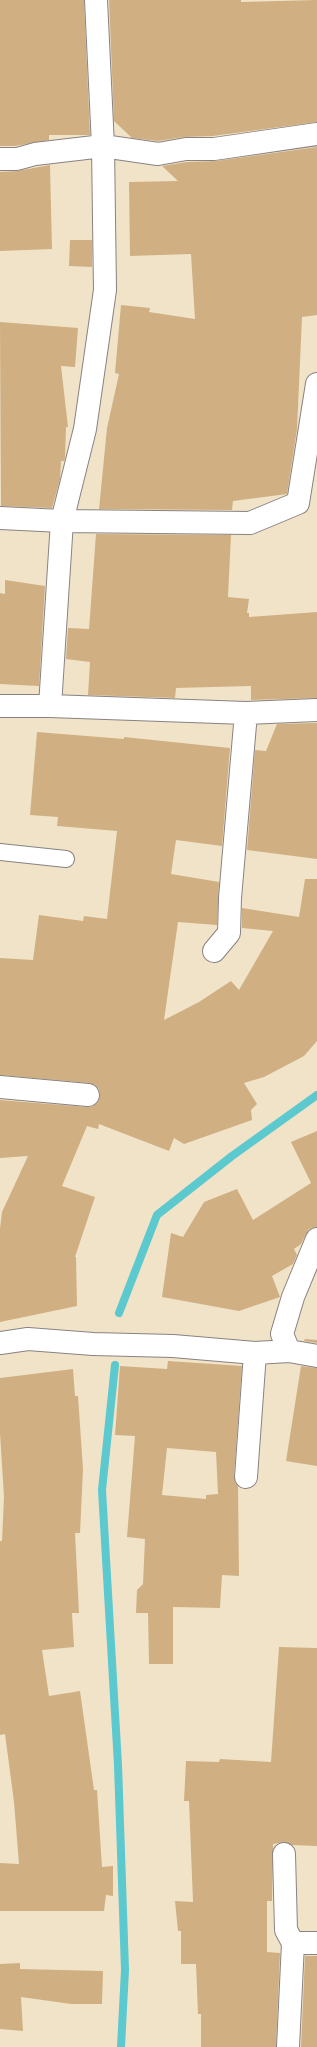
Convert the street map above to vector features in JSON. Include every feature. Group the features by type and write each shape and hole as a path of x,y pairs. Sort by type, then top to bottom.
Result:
{"street":[{"path":"50,706 62,521 85,429 104,290 103,146 96,0"},
{"path":"0,159 17,159 35,154 103,146 158,154 186,149 214,149 317,134"},
{"path":"0,518 62,521 250,522 298,503 317,384"},
{"path":"0,706 50,706 246,713 317,710"},
{"path":"214,951 229,932 230,898 246,713"},
{"path":"0,1087 88,1095"},
{"path":"289,1351 282,1334 293,1297 317,1239"},
{"path":"0,1343 28,1339 93,1344 173,1346 255,1352 289,1351 317,1356"},
{"path":"246,1477 255,1352"},
{"path":"284,1854 286,1930 293,1943 288,2047"},
{"path":"293,1943 317,1943"}],"lane":[{"path":"0,852 66,859"}],"building":[{"path":"0,0 84,0 90,135 49,135 49,140 15,146 0,146"},
{"path":"109,0 241,0 241,2 317,0 317,122 213,136 184,137 158,141 132,138 114,121"},
{"path":"317,147 317,315 302,317 297,429 287,494 233,501 232,510 99,509 107,428 119,374 115,373 121,305 150,308 149,312 195,319 191,254 130,256 129,182 178,181 162,166 187,162 216,161"},
{"path":"50,165 52,249 0,251 0,172 17,171"},
{"path":"70,240 92,240 92,267 69,266"},
{"path":"0,322 78,328 75,367 61,366 68,427 66,427 65,458 64,461 61,461 60,479 52,508 1,506"},
{"path":"96,534 231,535 228,597 249,599 247,613 249,613 249,617 317,612 317,698 251,700 251,686 176,688 175,698 88,695 90,662 66,659 68,628 89,629"},
{"path":"5,580 45,586 39,686 0,684 0,593 5,594"},
{"path":"317,723 317,859 247,850 255,750 266,751 277,724"},
{"path":"37,732 124,739 124,737 230,748 222,846 176,840 171,874 219,882 217,925 178,922 164,1020 199,1002 231,981 239,990 273,931 242,928 242,908 299,917 305,879 317,879 317,1041 304,1056 264,1077 244,1083 257,1104 251,1110 252,1120 184,1144 174,1138 169,1151 99,1124 98,1129 87,1126 62,1186 95,1197 75,1257 77,1306 0,1322 0,1229 2,1212 28,1156 0,1158 0,1100 87,1107 93,1106 98,1102 100,1096 99,1089 95,1085 89,1083 0,1075 0,958 33,960 39,915 83,921 84,916 107,919 117,831 57,826 58,817 30,815"},
{"path":"317,1131 317,1227 309,1229 301,1244 294,1249 297,1255 293,1264 272,1276 280,1297 239,1311 162,1297 171,1233 183,1237 204,1202 237,1189 253,1220 311,1183 291,1142"},
{"path":"305,1339 317,1340 317,1343 304,1341"},
{"path":"168,1361 242,1366 234,1476 238,1486 239,1576 222,1575 220,1608 173,1607 173,1664 149,1664 148,1613 136,1613 137,1590 143,1584 145,1539 127,1537 135,1436 115,1435 120,1366 167,1369","holes":["167,1448 216,1452 218,1494 206,1495 206,1499 162,1495"]},
{"path":"301,1366 317,1368 317,1466 286,1461"},
{"path":"73,1369 75,1396 78,1396 83,1469 80,1533 75,1533 79,1613 72,1613 74,1647 42,1650 49,1696 80,1691 94,1790 97,1790 102,1867 113,1866 113,1896 106,1895 104,1911 0,1911 0,1863 19,1864 14,1802 5,1734 0,1735 0,1541 2,1541 4,1497 0,1433 0,1378"},
{"path":"279,1647 317,1648 317,1846 292,1845 284,1842 273,1844 272,1901 267,1901 267,1952 280,1953 276,2047 201,2047 201,2014 198,2014 196,1964 181,1964 181,1931 178,1931 175,1901 193,1902 189,1801 184,1801 186,1761 219,1762 220,1759 271,1762"},
{"path":"305,1956 317,1956 317,2047 301,2047"},
{"path":"20,1963 20,1969 103,1971 102,2004 71,2004 21,1997 23,2031 0,2029 0,1964"}],"waterway":[{"path":"119,1313 157,1215 232,1156 317,1095"},
{"path":"115,1365 102,1490 118,1765 125,1970 121,2047"}]}
